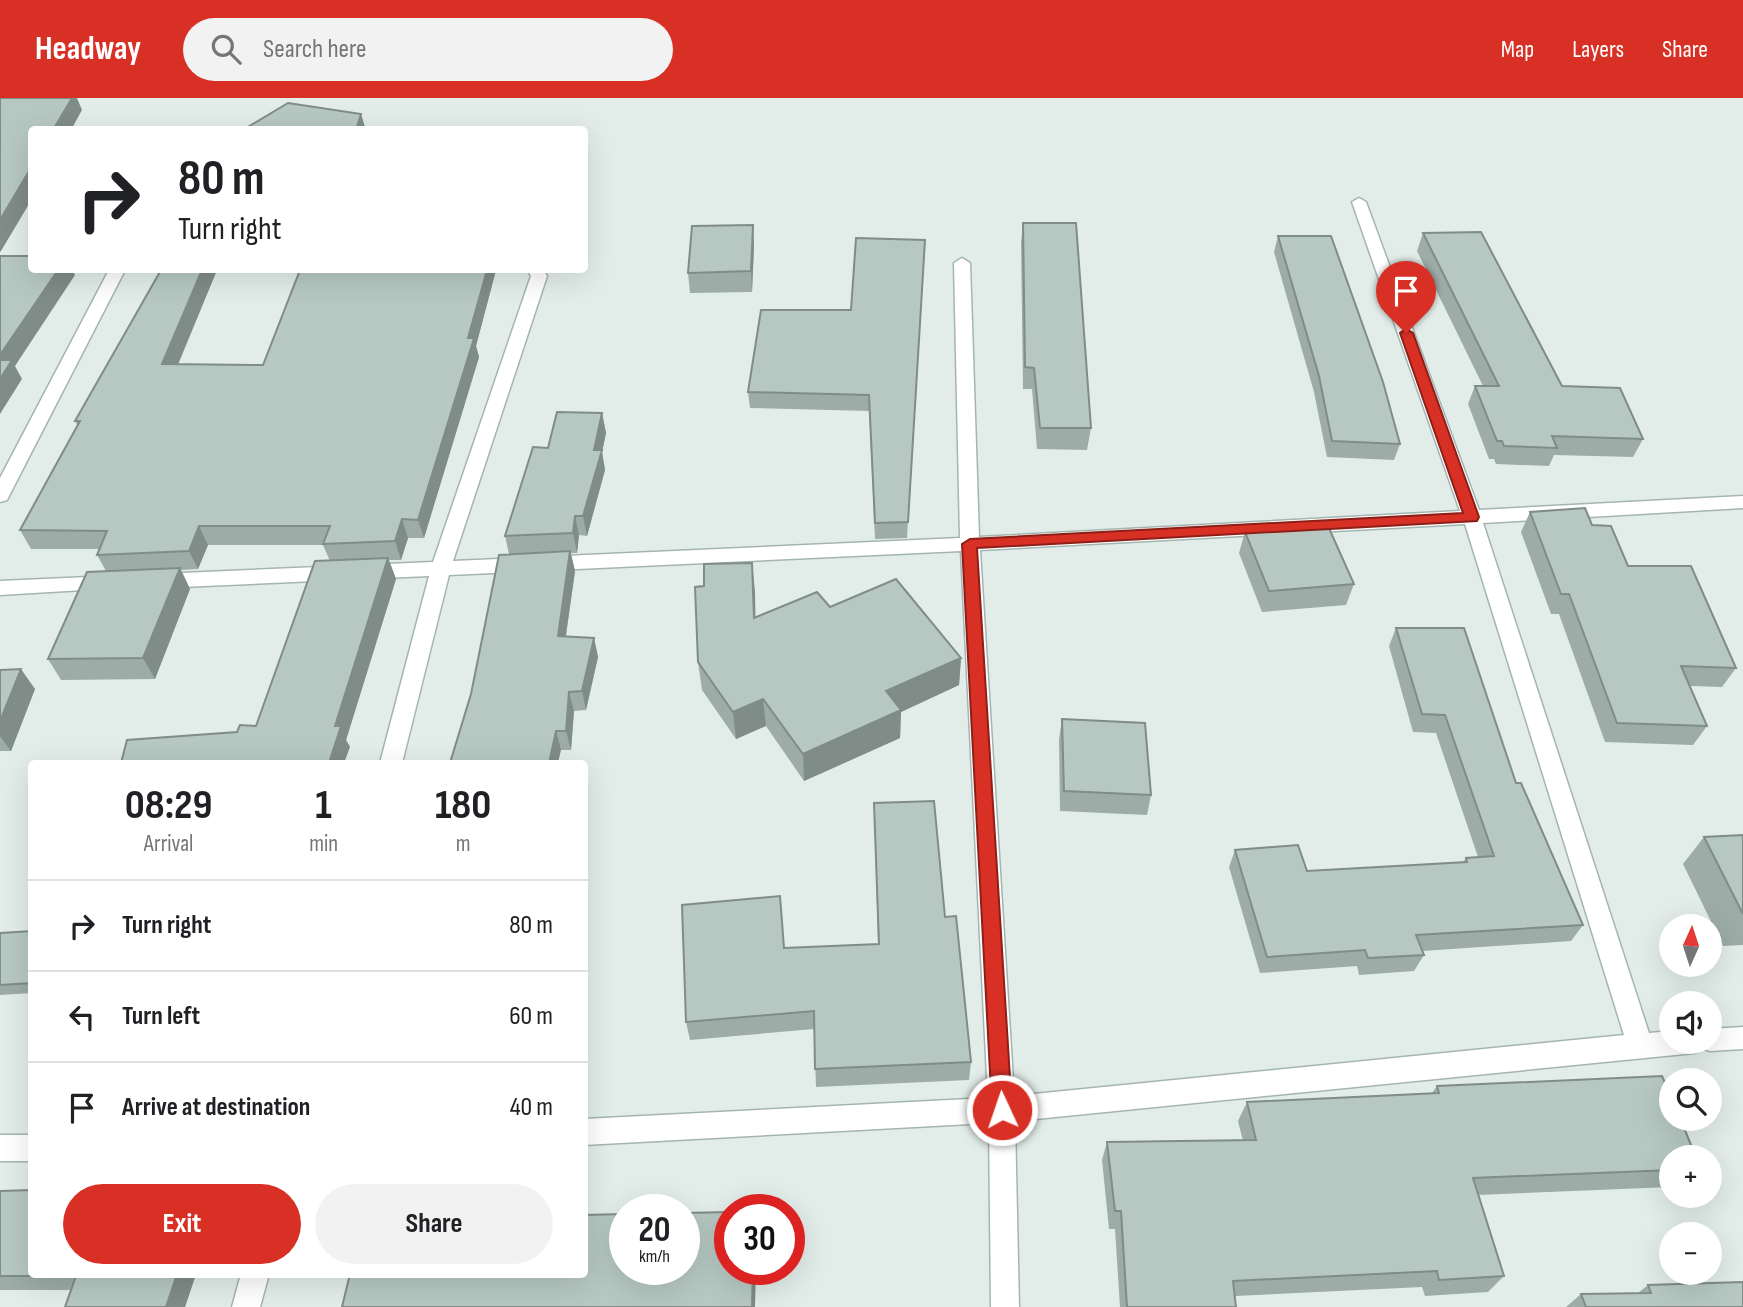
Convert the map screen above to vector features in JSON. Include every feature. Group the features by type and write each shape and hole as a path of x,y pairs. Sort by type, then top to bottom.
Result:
{"street":[{"path":"1359,202 1472,517 1640,1045"},
{"path":"962,263 970,544 1002,1110 1005,1307"},
{"path":"0,496 115,273"},
{"path":"392,760 441,568 539,276 537,273"},
{"path":"0,588 970,544 1743,502"},
{"path":"1722,1039 1743,1038"},
{"path":"588,1132 1002,1110 1659,1044"},
{"path":"0,1148 28,1148"},
{"path":"246,1307 254,1278"}],"building":[{"path":"0,98 72,98 55,126 28,126 28,173 0,220"},
{"path":"288,103 361,114 357,126 250,126"},
{"path":"1023,223 1076,223 1091,428 1040,428 1034,368 1025,367"},
{"path":"753,225 751,271 688,273 692,226"},
{"path":"1481,232 1562,386 1620,388 1643,439 1552,436 1557,448 1504,446 1502,441 1497,441 1475,386 1499,386 1423,233"},
{"path":"1278,236 1331,236 1383,382 1400,444 1332,441 1319,376"},
{"path":"856,238 925,240 908,522 875,523 869,395 748,392 761,310 851,310"},
{"path":"0,256 28,256 28,273 56,273 0,355"},
{"path":"159,273 201,273 162,364 263,365 299,273 486,273 468,338 474,338 418,520 402,519 395,541 323,544 330,526 199,526 189,551 97,555 107,531 20,530 80,421 75,421"},
{"path":"0,360 12,360 0,379"},
{"path":"557,412 602,413 594,450 602,450 583,516 575,516 573,533 505,536 533,447 548,448"},
{"path":"1585,508 1592,525 1611,526 1628,566 1691,566 1736,668 1681,666 1707,726 1617,723 1569,594 1561,594 1530,512"},
{"path":"1328,526 1354,584 1269,591 1245,532"},
{"path":"570,551 558,636 594,638 582,691 569,692 566,731 556,731 550,760 451,760 471,694 499,555"},
{"path":"388,558 335,726 341,726 330,760 122,760 127,740 237,732 240,725 256,726 315,561"},
{"path":"752,563 754,618 817,592 830,607 896,579 961,658 886,691 901,710 803,754 763,699 733,712 698,662 695,587 704,586 704,564"},
{"path":"180,568 143,658 48,659 87,572"},
{"path":"1396,628 1464,628 1516,783 1521,783 1583,925 1416,935 1424,955 1368,958 1365,950 1267,957 1235,850 1298,845 1307,871 1467,862 1466,858 1494,856 1445,715 1422,714"},
{"path":"21,669 0,721 0,670"},
{"path":"1062,719 1145,723 1151,795 1064,791"},
{"path":"934,801 945,917 956,916 971,1062 815,1069 814,1011 686,1022 682,905 780,896 784,948 879,944 874,803"},
{"path":"1743,835 1743,914 1704,837"},
{"path":"28,931 28,983 0,985 0,933"},
{"path":"1659,1076 1659,1131 1685,1131 1691,1145 1659,1145 1659,1170 1473,1178 1504,1276 1439,1280 1437,1271 1233,1281 1236,1307 1127,1307 1121,1211 1115,1211 1107,1142 1256,1140 1247,1102 1439,1093 1437,1086"},
{"path":"28,1190 28,1276 0,1276 0,1191"},
{"path":"714,1212 714,1285 753,1285 752,1307 342,1307 349,1278 588,1278 588,1215 609,1214 609,1285 700,1285 700,1213"},
{"path":"75,1278 176,1278 166,1307 65,1307"},
{"path":"1743,1282 1743,1307 1586,1307 1581,1294 1651,1293 1648,1285 1722,1285 1722,1283"}],"route":[{"path":"1002,1110 970,544 1472,517 1406,333"}]}
